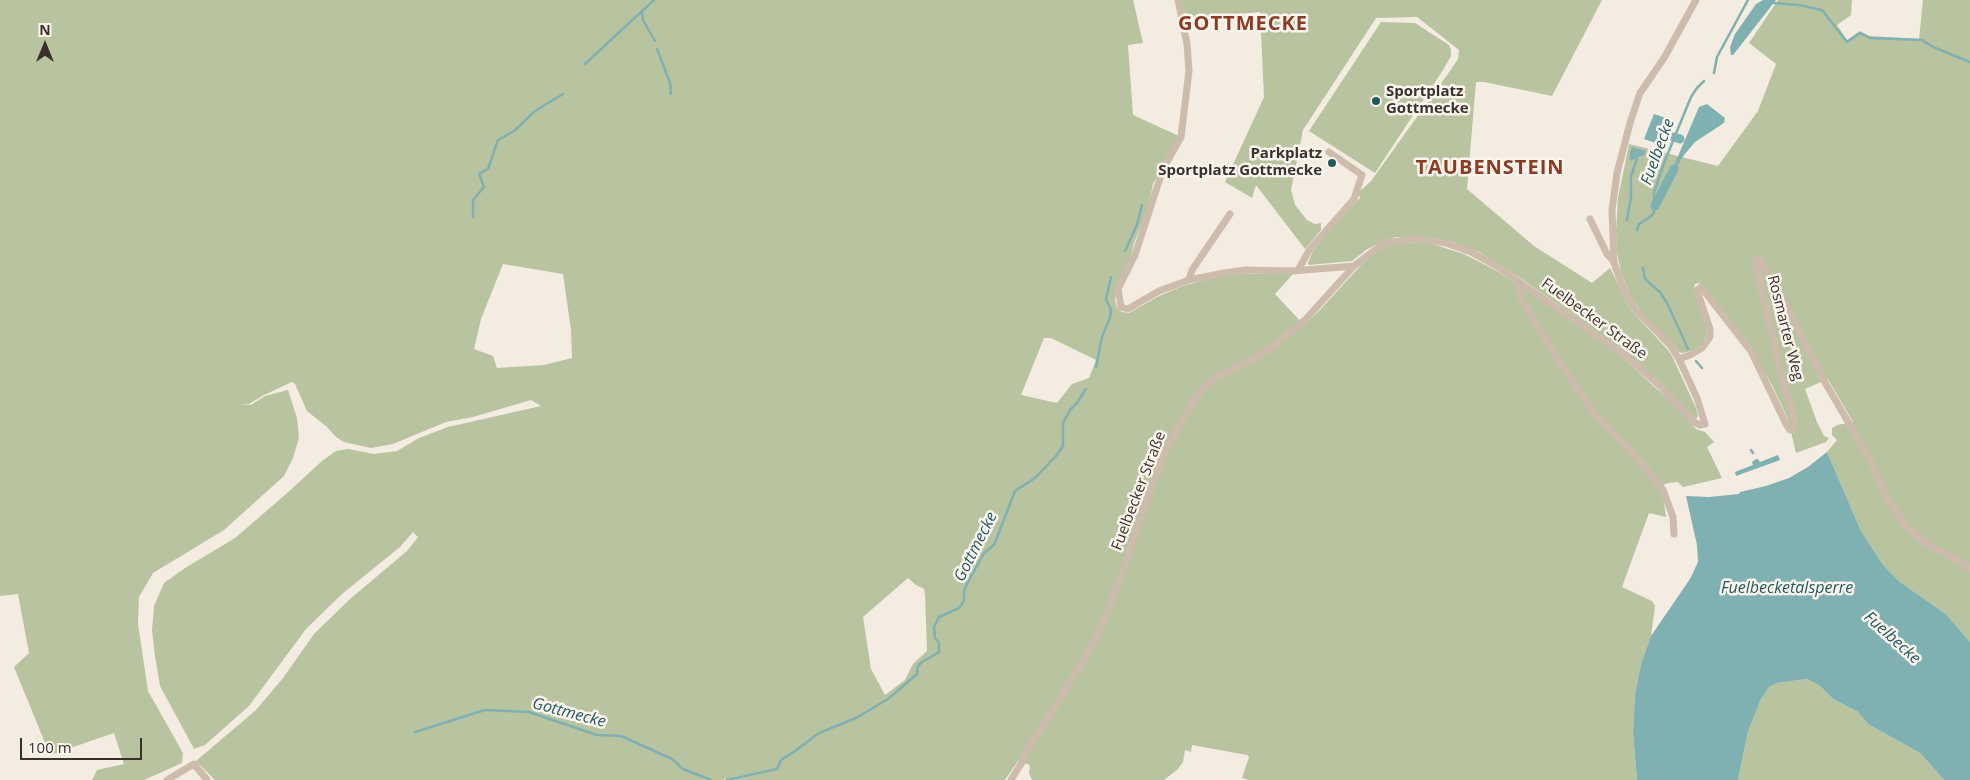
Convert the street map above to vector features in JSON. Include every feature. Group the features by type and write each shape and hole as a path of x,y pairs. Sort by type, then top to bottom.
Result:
{"street":[{"path":"1178,0 1186,36 1189,70 1181,137 1163,169 1135,255 1118,289 1121,307 1124,310 1128,309 1159,291 1189,280 1246,270 1298,270 1354,266"},
{"name":"Fuelbecker Straße","path":"1011,780 1098,635 1166,450 1193,401 1216,376 1255,358 1275,345 1305,320 1354,266 1384,243 1399,240 1431,240 1471,252 1498,267 1626,356 1658,384 1694,422 1700,425 1705,424 1697,398 1679,359 1670,346 1634,308 1622,285 1614,263 1612,210 1617,173 1640,93 1664,58 1696,0"},
{"path":"1298,270 1310,249 1329,225 1354,199 1362,174 1329,152"},
{"path":"1189,280 1192,270 1230,214"},
{"path":"1590,219 1614,263"},
{"name":"Rosmarter Weg","path":"1679,359 1702,348 1710,337 1710,329 1697,290 1701,287 1751,351 1786,424 1790,430 1794,430 1795,421 1781,373 1755,262 1758,259 1760,260 1788,309 1823,379 1867,454 1888,499 1906,526 1927,544 1961,562 1970,569"},
{"name":"Fuelbecker Straße","path":"1518,281 1520,296 1557,358 1592,410 1644,466 1663,490 1673,516 1674,534"},
{"path":"167,780 194,764 207,780"}],"green space":[{"path":"0,0 1133,0 1143,43 1128,45 1133,115 1179,136 1153,184 1148,208 1134,243 1131,256 1117,284 1115,300 1117,308 1122,312 1129,313 1159,296 1183,286 1209,279 1239,274 1293,274 1275,294 1304,325 1362,264 1382,247 1403,243 1429,243 1464,254 1497,271 1621,356 1671,402 1696,429 1705,432 1714,442 1707,447 1722,478 1683,487 1678,482 1668,483 1659,487 1663,496 1666,517 1649,513 1622,587 1652,601 1655,606 1651,636 1641,664 1635,694 1633,733 1637,780 1248,780 1242,778 1249,757 1247,755 1192,745 1191,752 1185,750 1183,762 1178,769 1164,780 1032,780 1029,773 1030,765 1018,761 1005,780 732,780 777,770 777,768 722,780 215,780 196,761 256,710 283,678 314,634 350,599 407,551 418,537 413,532 400,547 342,594 306,629 249,706 205,745 194,749 160,686 152,630 154,606 164,583 235,538 322,461 336,451 348,449 374,454 397,451 419,438 448,427 541,406 531,400 473,417 446,422 393,444 371,448 344,442 336,437 307,411 295,384 292,382 249,404 239,404 251,405 265,396 288,390 297,418 299,438 293,458 284,476 224,530 153,573 139,597 138,624 148,691 183,753 182,763 144,780 92,780 97,770 124,764 114,733 50,755 14,667 29,653 18,594 0,596","holes":["503,264 563,274 571,330 572,358 544,365 497,368 493,356 474,349 481,319","1044,338 1051,338 1096,360 1089,378 1072,384 1057,403 1021,395","908,578 924,589 927,651 913,664 905,680 885,695 871,669 863,617"]},
{"path":"1181,0 1602,0 1552,96 1476,82 1467,189 1534,246 1592,283 1610,268 1631,310 1672,356 1696,408 1698,416 1696,419 1625,352 1522,279 1479,252 1451,241 1436,238 1396,237 1366,250 1352,261 1309,265 1308,263 1313,251 1341,217 1360,198 1358,193 1371,181 1452,68 1458,59 1459,50 1417,17 1376,18 1303,130 1291,190 1295,205 1307,220 1315,224 1321,223 1321,230 1305,249 1256,185 1252,198 1225,182 1264,97 1260,12 1186,19"},
{"path":"1778,0 1852,0 1851,15 1837,25 1847,40 1860,31 1869,36 1919,39 1923,0 1970,0 1970,642 1946,614 1900,582 1883,565 1861,531 1827,452 1837,440 1832,435 1832,428 1837,425 1853,422 1828,379 1805,389 1817,422 1824,436 1829,438 1826,442 1796,453 1788,419 1772,385 1750,346 1703,285 1695,284 1694,288 1706,324 1707,335 1700,346 1682,353 1654,327 1632,299 1621,273 1616,232 1618,198 1629,144 1718,166 1758,111 1776,64 1749,43"},
{"name":"Sportplatz Gottmecke","path":"1381,22 1415,23 1449,45 1451,56 1375,173 1309,131"},
{"path":"1807,679 1820,686 1833,699 1858,712 1868,724 1920,753 1944,780 1738,780 1748,731 1761,699 1769,687 1777,683"}],"water":[{"path":"1763,0 1776,0 1733,55 1731,55 1730,47 1735,34 1756,4"},
{"path":"1707,104 1725,118 1724,123 1695,142 1675,169 1673,168 1699,107"},
{"path":"1654,114 1669,119 1659,144 1644,139"},
{"path":"1632,147 1646,151 1644,155 1630,161"},
{"name":"Fuelbecketalsperre","path":"1827,452 1861,531 1883,565 1900,582 1946,614 1970,642 1970,780 1944,780 1920,753 1868,724 1858,712 1833,699 1820,686 1807,679 1777,683 1769,687 1761,699 1748,731 1738,780 1637,780 1633,733 1635,694 1641,664 1651,636 1690,579 1698,562 1697,545 1686,496 1709,497 1739,494 1740,492 1766,486 1789,478 1808,467"},
{"path":"1778,455 1780,460 1736,476 1735,472 1753,465 1752,462 1756,459 1760,462"}],"waterway":[{"path":"585,64 654,0"},
{"name":"Fuelbecke","path":"1714,73 1717,57 1748,0"},
{"path":"1774,3 1799,5 1822,10 1847,42 1860,33 1870,38 1922,40 1933,47 1970,62"},
{"path":"642,12 643,20 655,41"},
{"path":"657,49 670,83 671,94"},
{"name":"Fuelbecke","path":"1637,230 1639,224 1654,213 1654,193 1664,163 1691,97 1704,81"},
{"path":"473,217 473,200 484,187 479,174 488,169 498,140 514,131 535,111 563,94"},
{"name":"Fuelbecke","path":"1674,137 1680,139"},
{"path":"1627,220 1631,197 1631,176 1637,159"},
{"path":"1655,206 1674,169"},
{"name":"Gottmecke","path":"1125,251 1137,225 1142,205"},
{"name":"Fuelbecke","path":"1643,268 1645,279 1660,292 1668,305 1688,349"},
{"name":"Gottmecke","path":"1096,367 1102,337 1110,318 1111,310 1106,299 1111,277"},
{"name":"Fuelbecke","path":"1696,361 1702,368"},
{"name":"Gottmecke","path":"727,780 777,769 781,760 819,733 856,718 888,699 917,674 918,666 922,662 939,652 939,643 935,638 934,627 939,617 959,608 964,601 964,591 968,582 984,553 994,545 1015,491 1035,478 1063,446 1063,423 1086,389"},
{"name":"Gottmecke","path":"415,732 485,710 529,712 597,735 621,736 672,759 683,769 711,780"}],"place":[{"name":"Sportplatz Gottmecke","path":"1376,101"},
{"name":"Parkplatz Sportplatz Gottmecke","path":"1332,163"}],"district":[{"name":"GOTTMECKE","path":"1243,24"},
{"name":"TAUBENSTEIN","path":"1490,168"}]}
